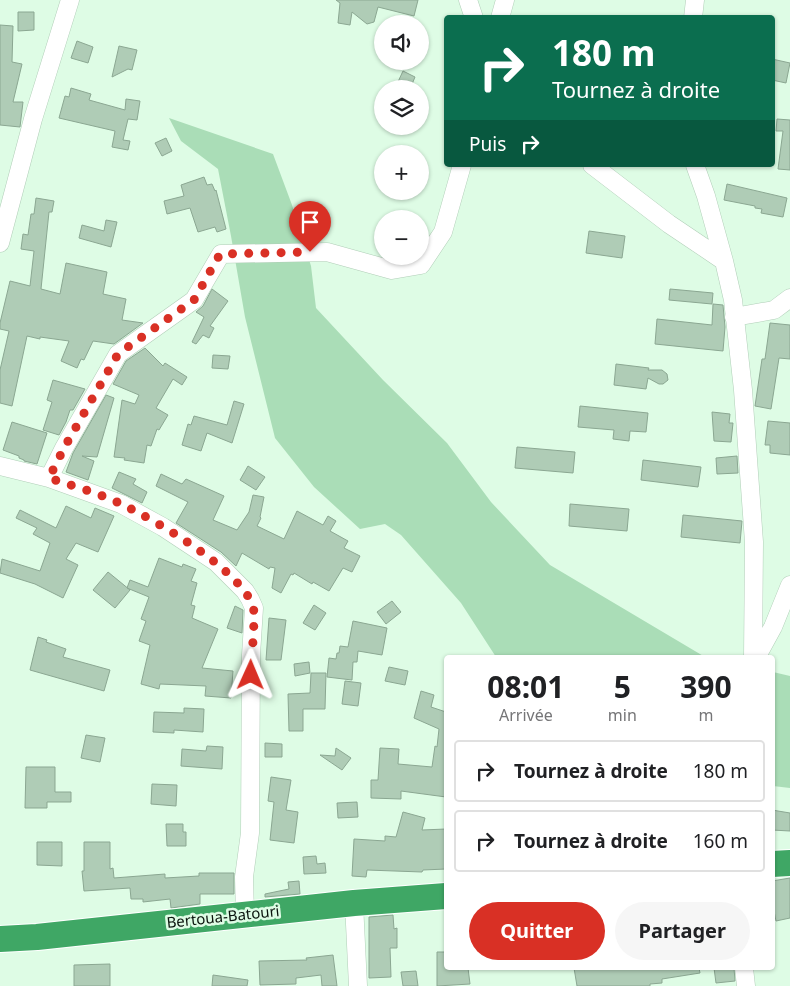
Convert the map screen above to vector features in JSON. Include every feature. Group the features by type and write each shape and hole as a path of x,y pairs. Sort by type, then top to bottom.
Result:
{"highway":[{"path":"775,864 790,863"},
{"name":"Bertoua-Batouri","path":"0,938 36,937 354,903 444,896"}],"street":[{"path":"0,243 38,102 70,0"},
{"path":"468,0 473,15"},
{"path":"501,15 504,0"},
{"path":"694,15 696,0"},
{"path":"49,478 118,354 194,300 220,254 328,252 392,270 421,265 443,232 461,167"},
{"path":"595,167 668,224 724,261"},
{"path":"696,167 706,196 733,300 743,390 754,542 754,655"},
{"path":"734,317 774,310 790,298"},
{"path":"0,466 49,478 121,504 163,527 216,562 245,591 250,599 254,608 251,655 250,833 244,877 245,916"},
{"path":"756,655 773,626 790,584"},
{"path":"354,903 358,986"},
{"path":"744,970 746,986"}],"green space":[{"path":"169,118 273,154 292,205 311,266 316,308 383,380 447,443 491,502 550,565 702,655 495,655 461,603 401,535 385,524 360,529 314,487 275,438 245,317 218,169 181,141"},
{"path":"775,672 790,676 790,788 775,786"}],"building":[{"path":"336,0 418,0 414,15 378,7 376,15 374,15 374,22 367,24 352,12 350,25 338,23 340,3"},
{"path":"18,12 34,12 34,30 18,31"},
{"path":"0,25 13,26 12,62 22,64 13,102 23,102 20,127 0,125"},
{"path":"77,41 93,47 88,63 71,58"},
{"path":"119,46 137,50 132,70 128,69 112,77"},
{"path":"775,60 790,63 786,83 775,81"},
{"path":"403,71 415,77 414,80 399,80"},
{"path":"71,88 91,94 89,100 125,110 126,99 140,101 137,120 128,119 123,140 130,141 128,150 112,147 115,131 59,118 65,96 69,97"},
{"path":"777,119 790,120 790,170 778,169 783,131 776,131"},
{"path":"166,138 172,151 162,156 155,143"},
{"path":"204,177 207,185 212,184 216,190 226,229 217,232 215,227 198,232 190,208 167,214 164,201 184,196 181,185"},
{"path":"727,184 787,198 783,217 761,213 762,209 755,208 755,206 724,200"},
{"path":"36,198 54,201 52,212 49,212 41,289 60,294 66,263 107,272 103,294 126,299 122,320 143,323 114,344 93,341 84,360 81,359 77,368 61,361 69,341 27,336 12,406 0,403 0,370 9,331 0,329 0,323 10,281 30,286 34,251 21,249 23,234 28,235 31,214 34,214"},
{"path":"106,220 117,222 111,247 79,238 82,225 104,231"},
{"path":"589,231 625,236 622,258 586,253"},
{"path":"212,289 228,301 210,326 214,328 209,338 203,335 196,344 192,342 204,317 196,312 203,306"},
{"path":"670,289 713,293 712,304 669,300"},
{"path":"713,304 723,305 725,327 723,351 655,344 657,319 712,325"},
{"path":"770,323 790,325 790,359 779,358 771,409 755,406"},
{"path":"145,348 163,366 165,363 187,377 182,385 173,379 156,408 168,415 159,430 157,429 151,446 147,445 144,463 114,457 122,400 135,404 139,395 113,384 126,361"},
{"path":"213,355 230,356 228,369 212,368"},
{"path":"616,364 649,368 648,370 662,370 667,374 668,380 663,384 659,384 648,378 646,389 614,385"},
{"path":"53,380 85,389 73,410 70,410 59,435 43,430 52,402 47,400"},
{"path":"106,395 114,398 97,457 82,456 94,461 88,480 66,472 73,453"},
{"path":"234,401 244,404 232,443 207,433 201,451 182,445 188,424 191,425 194,416 227,425"},
{"path":"580,406 648,413 646,432 630,431 629,441 613,439 614,430 578,427"},
{"path":"712,412 730,414 729,423 733,423 731,442 714,441"},
{"path":"768,421 790,423 790,455 770,453 770,445 765,445"},
{"path":"12,422 47,433 37,464 24,461 19,456 3,450"},
{"path":"517,447 575,452 573,473 515,468"},
{"path":"737,456 738,473 717,474 716,458"},
{"path":"643,460 701,467 698,487 641,480"},
{"path":"248,466 265,477 256,490 240,480"},
{"path":"119,472 136,479 133,484 147,492 142,503 112,488"},
{"path":"161,474 182,484 186,479 224,496 213,520 237,530 249,512 253,495 264,497 261,518 257,526 284,539 297,511 323,525 328,516 336,521 330,531 348,541 344,548 360,556 352,572 343,568 329,591 313,582 312,584 294,573 293,575 291,574 281,593 272,588 275,568 270,567 269,569 242,553 236,566 221,552 176,523 188,502 156,486"},
{"path":"570,504 629,509 627,531 569,526"},
{"path":"66,506 91,518 95,508 114,516 98,552 76,543 66,559 78,565 63,598 35,584 0,573 2,559 40,571 50,543 33,534 37,528 16,518 20,510 56,528"},
{"path":"683,515 742,521 740,543 681,537"},
{"path":"159,558 182,567 183,564 196,569 191,581 197,583 191,605 195,606 192,618 218,629 202,668 233,671 231,698 205,696 206,686 160,684 159,689 141,684 150,645 139,641 146,621 141,619 149,597 127,588 130,580 148,587"},
{"path":"108,572 130,590 115,608 93,590"},
{"path":"392,601 401,612 386,624 377,612"},
{"path":"314,605 326,613 315,630 303,623"},
{"path":"235,606 243,610 242,633 227,628"},
{"path":"269,618 286,620 281,660 266,660"},
{"path":"353,621 387,628 382,655 358,651 357,662 353,662 352,680 327,677 329,658 336,659 340,646 348,647"},
{"path":"38,637 66,649 63,657 110,670 104,691 30,670"},
{"path":"309,662 310,673 295,676 294,664"},
{"path":"389,667 408,671 405,685 385,681"},
{"path":"311,673 326,673 325,709 303,709 303,731 289,731 288,694 310,693"},
{"path":"345,681 361,683 358,706 342,704"},
{"path":"421,691 434,695 431,707 444,711 444,797 401,791 401,799 371,798 371,780 378,780 380,748 399,749 398,764 432,767 439,729 414,718"},
{"path":"184,708 204,709 203,732 174,730 174,733 153,732 154,712 184,713"},
{"path":"86,735 105,738 100,762 81,758"},
{"path":"265,743 282,744 282,757 265,757"},
{"path":"207,746 223,747 222,769 181,766 182,749 206,751"},
{"path":"336,748 351,758 342,770 320,755 335,756"},
{"path":"26,767 55,767 55,792 71,792 71,802 47,802 47,808 25,808"},
{"path":"271,777 291,780 286,810 298,812 294,843 270,840 274,802 268,801"},
{"path":"152,784 177,785 176,806 151,804"},
{"path":"357,802 358,817 338,818 337,803"},
{"path":"775,810 790,813 790,831 775,830"},
{"path":"403,812 425,818 422,830 444,829 444,869 423,870 422,872 367,870 366,877 352,876 354,839 385,841 385,836 396,837"},
{"path":"166,824 183,824 183,832 186,832 186,846 167,846"},
{"path":"37,842 62,842 62,866 37,865"},
{"path":"84,842 110,842 110,869 113,868 114,878 165,874 165,878 199,876 199,873 234,873 234,894 200,894 200,904 171,908 170,899 143,902 143,899 131,899 130,888 84,891 82,871 84,871"},
{"path":"316,856 317,864 325,863 326,873 304,874 303,857"},
{"path":"790,878 790,918 776,921 775,916 775,880"},
{"path":"299,881 300,894 265,897 265,894 289,889 288,882"},
{"path":"393,915 394,929 397,928 397,948 390,948 391,977 369,978 369,917"},
{"path":"437,952 444,952 444,970 468,970 470,984 437,986"},
{"path":"333,955 337,986 322,986 321,975 296,978 296,984 260,985 259,961 307,960 306,958"},
{"path":"110,964 110,986 74,986 74,965"},
{"path":"574,970 699,970 700,973 662,979 662,983 650,984 650,986 577,986"},
{"path":"714,970 734,970 735,981 716,983"},
{"path":"416,971 418,986 403,986 401,972"},
{"path":"213,975 248,980 247,986 212,986"}],"route":[{"path":"251,675 254,608 245,591 231,576 216,562 163,527 121,504 49,478 118,354 194,300 220,254 310,252"}]}
